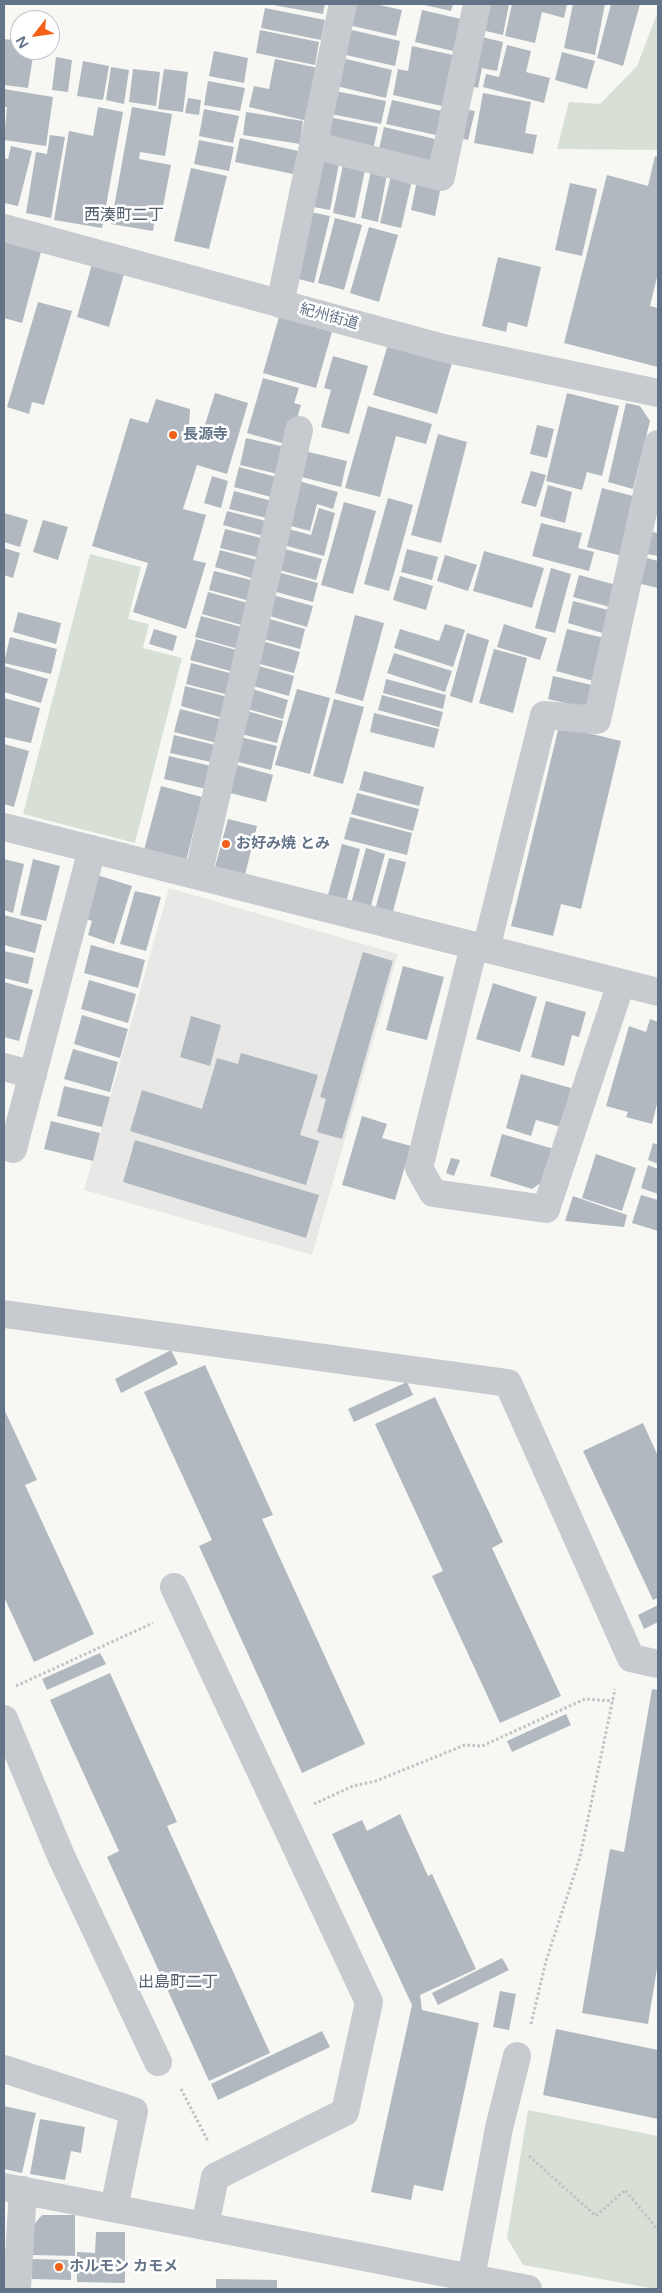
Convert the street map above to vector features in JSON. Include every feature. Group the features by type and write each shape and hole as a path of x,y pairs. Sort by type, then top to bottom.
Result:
{"street":[{"path":"280,304 342,4"},
{"path":"313,145 441,177 477,4"},
{"name":"紀州街道","path":"4,228 443,348 658,393"},
{"path":"198,876 299,430"},
{"path":"620,983 546,1209 433,1193 419,1168 544,715 597,720 658,444"},
{"path":"4,827 658,992"},
{"path":"13,1148 92,850"},
{"path":"4,1067 33,1075"},
{"path":"4,1314 508,1383 631,1658 658,1664"},
{"path":"180,1598 369,2002 344,2112 215,2178 205,2226"},
{"path":"4,1719 61,1856 158,2062"},
{"path":"471,2278 498,2128 517,2056"},
{"path":"4,2069 134,2111 114,2208"},
{"path":"17,2289 13,2189 528,2289"}],"path":[{"path":"13,1688 180,1598"},
{"path":"517,2056 528,2036 546,1961 580,1857 616,1683 631,1658"},
{"path":"284,1818 353,1786 376,1781 465,1745 482,1746 585,1699 613,1701"},
{"path":"158,2062 171,2067 223,2173"},
{"path":"498,2128 596,2216 625,2190 658,2230"}],"shaded area":[{"path":"658,11 658,150 557,149 569,102 600,104 637,66"},
{"path":"90,554 141,567 128,619 149,624 143,648 182,658 135,843 23,814"},
{"path":"169,888 398,954 312,1255 84,1190"},
{"path":"528,2110 658,2136 658,2287 656,2289 523,2265 507,2238"}],"building":[{"path":"268,4 325,4 323,14"},
{"path":"348,4 375,4 402,10 396,36 344,24"},
{"path":"420,4 453,4 451,11"},
{"path":"482,4 509,4 503,35 477,29"},
{"path":"512,4 567,4 564,18 542,12 535,43 505,36"},
{"path":"573,4 605,4 595,55 564,48"},
{"path":"611,4 640,4 623,66 597,58"},
{"path":"265,8 325,20 321,40 261,28"},
{"path":"422,10 461,19 453,51 415,42"},
{"path":"343,28 400,41 395,66 337,53"},
{"path":"260,30 319,42 315,65 256,53"},
{"path":"478,36 503,42 497,71 482,68 478,88 467,85"},
{"path":"4,39 10,40 10,60 32,60 28,88 4,85"},
{"path":"507,45 531,51 526,72 550,78 544,103 483,87 486,74 499,77"},
{"path":"412,46 453,55 442,106 393,95 398,69 408,71"},
{"path":"214,51 248,58 244,83 209,76"},
{"path":"562,52 595,61 587,89 555,80"},
{"path":"338,57 392,70 386,98 332,85"},
{"path":"60,58 72,60 68,92 52,90 56,60 60,60"},
{"path":"275,59 318,68 307,121 249,107 254,86 269,89"},
{"path":"83,61 109,66 103,100 77,96"},
{"path":"111,67 129,70 124,104 106,100"},
{"path":"133,69 160,72 156,106 129,102"},
{"path":"164,69 188,72 183,112 158,109"},
{"path":"208,81 245,88 240,111 204,105"},
{"path":"4,89 53,97 46,146 4,140 7,107 4,107"},
{"path":"330,90 386,101 381,124 326,113"},
{"path":"483,93 531,102 525,133 537,135 533,154 474,143"},
{"path":"188,98 201,100 199,115 185,113"},
{"path":"392,100 442,111 436,135 386,124"},
{"path":"98,107 123,112 102,228 54,220 69,131 93,136"},
{"path":"132,107 172,114 165,156 140,152 139,159 171,165 162,212 156,211 153,231 111,224"},
{"path":"204,109 239,116 233,143 199,136"},
{"path":"464,109 475,111 468,140 458,138"},
{"path":"246,112 303,121 300,144 243,135"},
{"path":"324,116 378,127 372,154 319,142"},
{"path":"384,127 435,139 429,165 378,153"},
{"path":"50,135 65,137 51,218 26,213 36,152 47,154"},
{"path":"240,138 298,151 293,174 235,162"},
{"path":"199,140 234,147 229,171 194,164"},
{"path":"11,146 32,151 18,206 4,203 4,158 8,159"},
{"path":"317,153 340,158 330,210 308,206"},
{"path":"655,156 658,157 658,273 650,306 658,308 658,367 564,343 607,175 648,186"},
{"path":"344,160 366,165 355,218 333,213"},
{"path":"372,166 388,169 378,222 361,218"},
{"path":"191,168 227,176 209,249 174,241"},
{"path":"392,171 413,176 401,228 380,223"},
{"path":"418,176 442,181 435,216 411,210"},
{"path":"570,183 597,189 582,256 555,250"},
{"path":"306,211 330,216 314,283 291,277"},
{"path":"335,218 362,225 344,290 318,283"},
{"path":"369,227 398,235 379,302 350,293"},
{"path":"4,241 41,252 22,323 4,318"},
{"path":"498,257 541,267 527,327 508,322 506,332 482,326"},
{"path":"92,264 124,274 109,327 77,317"},
{"path":"38,302 72,311 44,405 32,402 29,414 7,407"},
{"path":"279,317 332,332 316,388 263,373"},
{"path":"388,344 452,363 437,414 373,395"},
{"path":"333,356 368,366 349,434 321,427 331,390 324,388"},
{"path":"263,378 299,388 294,403 301,405 289,445 247,433"},
{"path":"215,393 248,403 227,474 197,465 183,509 206,515 193,560 206,563 186,629 133,612 148,563 92,546 130,418 148,423 156,399 190,409 189,426 203,431"},
{"path":"567,393 619,406 602,476 587,472 582,490 546,481"},
{"path":"626,403 640,406 650,421 633,489 608,482"},
{"path":"368,406 432,424 426,444 396,436 380,497 345,488"},
{"path":"537,425 554,429 547,458 530,454"},
{"path":"438,434 467,442 441,543 411,535"},
{"path":"246,438 285,447 278,474 240,465"},
{"path":"300,450 347,461 341,487 294,475"},
{"path":"239,467 276,477 271,497 234,487"},
{"path":"531,471 546,475 536,507 521,503"},
{"path":"212,476 228,481 221,508 204,503"},
{"path":"295,480 338,492 333,509 317,504 310,531 283,524"},
{"path":"548,485 572,492 565,523 540,516"},
{"path":"602,488 637,497 622,556 587,547"},
{"path":"234,491 272,501 267,518 229,509"},
{"path":"388,498 413,505 389,591 364,584"},
{"path":"344,502 376,511 353,594 321,585"},
{"path":"319,508 335,513 324,556 280,544 285,528 311,535"},
{"path":"227,511 266,521 263,536 223,525"},
{"path":"4,513 28,520 20,547 4,542"},
{"path":"43,520 68,527 58,560 33,552"},
{"path":"541,523 582,533 578,548 594,552 589,571 532,556"},
{"path":"225,529 265,539 261,558 220,548"},
{"path":"652,532 658,533 658,556 647,554"},
{"path":"4,548 20,553 13,578 4,575"},
{"path":"281,548 322,559 316,580 275,569"},
{"path":"407,549 438,557 432,580 401,572"},
{"path":"220,550 260,561 255,579 215,567"},
{"path":"484,551 544,568 532,608 473,591"},
{"path":"445,555 477,565 468,591 437,581"},
{"path":"643,557 658,561 658,588 637,583"},
{"path":"551,568 571,574 555,633 535,628"},
{"path":"214,571 255,581 250,601 209,590"},
{"path":"274,571 318,583 313,602 269,590"},
{"path":"579,575 620,586 614,608 573,597"},
{"path":"400,576 433,586 426,610 393,600"},
{"path":"208,592 251,604 245,626 202,614"},
{"path":"269,594 313,606 307,627 263,614"},
{"path":"573,601 612,611 606,634 568,623"},
{"path":"18,612 61,623 56,644 13,632"},
{"path":"355,615 384,623 363,701 335,693"},
{"path":"201,616 245,628 239,649 195,637"},
{"path":"266,618 305,629 300,649 260,638"},
{"path":"445,624 465,630 453,667 394,648 400,629 439,641"},
{"path":"504,624 547,638 540,660 497,647"},
{"path":"154,629 177,636 173,651 149,644"},
{"path":"567,629 608,639 597,682 556,671"},
{"path":"467,633 489,640 472,703 450,696"},
{"path":"10,637 57,649 51,674 4,663"},
{"path":"196,639 240,651 234,672 190,660"},
{"path":"262,641 300,652 294,673 256,663"},
{"path":"494,649 527,658 513,713 479,703"},
{"path":"394,653 452,671 445,692 387,673"},
{"path":"191,663 234,674 229,695 186,684"},
{"path":"255,665 294,676 289,696 250,685"},
{"path":"4,666 48,679 41,703 4,692"},
{"path":"553,676 596,686 591,709 548,699"},
{"path":"386,679 446,695 443,709 383,693"},
{"path":"185,686 228,697 223,718 181,706"},
{"path":"249,688 288,700 283,719 244,708"},
{"path":"297,689 330,698 310,774 275,765"},
{"path":"382,695 443,712 439,727 378,710"},
{"path":"4,698 40,708 31,743 4,737"},
{"path":"334,699 364,707 343,784 313,776"},
{"path":"180,709 223,720 217,743 174,732"},
{"path":"243,710 283,721 277,743 237,733"},
{"path":"374,713 439,729 434,748 370,732"},
{"path":"559,726 621,741 581,909 561,904 553,936 511,926"},
{"path":"174,735 215,745 211,762 170,753"},
{"path":"236,736 277,746 271,770 230,760"},
{"path":"4,744 29,751 14,807 4,804"},
{"path":"169,756 211,766 206,789 164,779"},
{"path":"230,763 273,775 266,802 222,791"},
{"path":"364,771 424,787 419,806 359,790"},
{"path":"161,786 202,797 186,861 144,850"},
{"path":"357,793 419,809 413,831 351,814"},
{"path":"350,817 412,833 407,855 344,839"},
{"path":"228,819 257,826 245,875 215,867"},
{"path":"342,844 360,849 347,899 328,895"},
{"path":"366,848 385,854 370,909 351,904"},
{"path":"389,858 406,862 392,915 375,910"},
{"path":"4,859 24,864 13,913 4,910"},
{"path":"33,859 60,866 46,921 20,915"},
{"path":"97,875 132,886 114,944 88,935 92,921 84,918"},
{"path":"135,891 161,897 146,951 120,944"},
{"path":"4,915 42,925 35,953 4,945"},
{"path":"91,945 145,960 138,988 84,973"},
{"path":"4,951 34,958 28,984 4,978"},
{"path":"363,952 393,961 342,1139 317,1132 326,1099 320,1097"},
{"path":"403,966 444,977 427,1040 386,1030"},
{"path":"89,980 136,994 128,1023 81,1009"},
{"path":"4,982 33,990 19,1041 4,1037"},
{"path":"493,983 537,997 520,1052 476,1039"},
{"path":"546,1001 586,1012 579,1037 572,1035 564,1066 531,1057"},
{"path":"82,1015 128,1029 120,1058 74,1044"},
{"path":"191,1016 221,1025 210,1066 180,1057"},
{"path":"650,1019 658,1022 658,1100 652,1124 626,1117 628,1112 606,1106 629,1026 646,1032"},
{"path":"73,1049 118,1062 110,1092 64,1079"},
{"path":"241,1053 318,1075 300,1135 319,1141 306,1185 130,1131 142,1090 202,1109 217,1058 238,1064"},
{"path":"521,1074 571,1088 561,1127 536,1120 531,1136 506,1128"},
{"path":"64,1086 110,1097 102,1127 57,1116"},
{"path":"362,1116 387,1124 382,1138 411,1146 395,1200 342,1185"},
{"path":"51,1121 100,1133 93,1161 44,1149"},
{"path":"502,1134 554,1149 545,1180 532,1189 490,1176"},
{"path":"135,1140 319,1195 306,1238 123,1182"},
{"path":"653,1143 658,1145 658,1164 648,1160"},
{"path":"596,1154 636,1168 622,1211 582,1198"},
{"path":"451,1158 460,1160 454,1176 446,1173"},
{"path":"648,1165 658,1169 658,1194 641,1188"},
{"path":"641,1195 658,1200 658,1231 632,1223"},
{"path":"573,1196 627,1215 624,1227 565,1221"},
{"path":"171,1350 178,1364 121,1393 115,1379"},
{"path":"205,1365 273,1515 262,1519 365,1744 302,1773 199,1546 212,1540 144,1392"},
{"path":"407,1382 413,1395 354,1422 348,1409"},
{"path":"435,1397 503,1542 492,1548 561,1696 500,1723 432,1576 443,1571 375,1424"},
{"path":"4,1409 37,1480 25,1485 94,1634 34,1662 4,1597"},
{"path":"643,1423 658,1456 658,1598 653,1600 583,1451"},
{"path":"658,1605 658,1622 644,1629 638,1615"},
{"path":"100,1653 106,1664 47,1690 42,1679"},
{"path":"110,1673 177,1822 167,1826 270,2053 209,2081 107,1857 119,1851 50,1700"},
{"path":"652,1689 658,1690 658,1962 648,2024 582,2013 610,1849 624,1852"},
{"path":"566,1714 571,1725 512,1752 507,1741"},
{"path":"400,1814 428,1876 432,1874 476,1969 420,1995 422,2010 479,2023 443,2191 414,2185 411,2200 371,2192 412,2005 332,1834 362,1820 367,1831"},
{"path":"502,1958 509,1970 438,2005 432,1993"},
{"path":"500,1991 516,1994 509,2030 493,2027"},
{"path":"556,2029 658,2050 658,2119 543,2095"},
{"path":"322,2031 330,2047 218,2100 211,2084"},
{"path":"4,2106 36,2113 22,2173 4,2169"},
{"path":"40,2119 85,2127 81,2153 71,2151 65,2180 30,2174"},
{"path":"42,2215 75,2215 75,2256 32,2255 32,2227"},
{"path":"96,2232 125,2232 125,2283 77,2282 77,2252 95,2253"},
{"path":"32,2259 71,2260 71,2280 32,2279"},
{"path":"216,2279 277,2280 277,2289 216,2289"}],"place":[{"name":"長源寺","path":"173,435"},
{"name":"お好み焼 とみ","path":"226,844"},
{"name":"ホルモン カモメ","path":"59,2267"}],"district":[{"name":"西湊町二丁","path":"124,216"},
{"name":"出島町二丁","path":"178,1983"}]}
